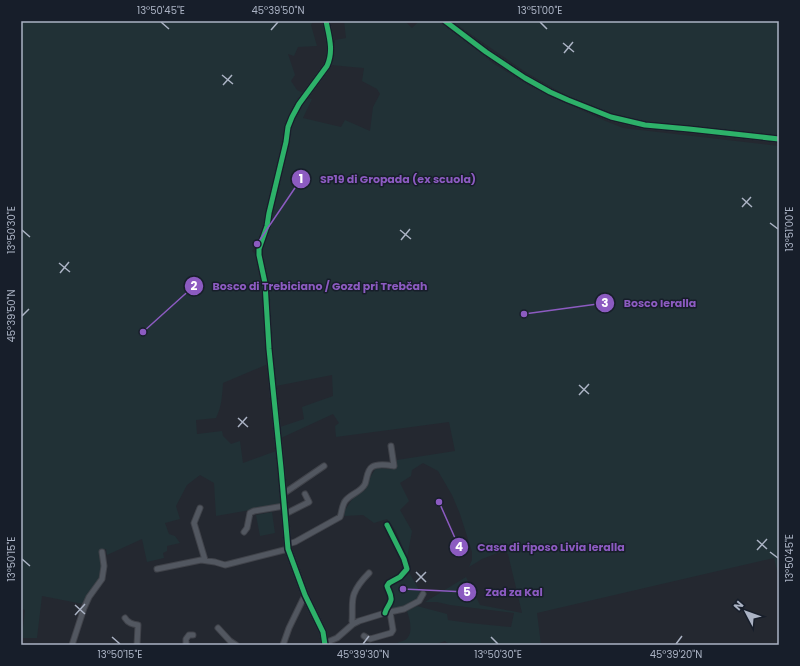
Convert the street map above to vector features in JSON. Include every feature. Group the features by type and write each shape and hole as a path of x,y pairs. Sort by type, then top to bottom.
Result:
{"street":[{"path":"326,21 331,45 330,60 299,104 288,127 267,226 259,250 265,290 269,349 288,546 305,595 323,632 325,644 337,638 353,624 404,609 419,601 424,594"},
{"path":"445,21 486,52 525,78 562,97 611,117 644,125 779,139"},
{"path":"157,569 205,560 225,565 288,546 340,517 344,501 364,486 372,467 378,465 394,466 391,446"},
{"path":"283,494 324,466"},
{"path":"285,514 309,502 305,494"},
{"path":"244,532 250,513 284,506"},
{"path":"200,508 194,523 205,560"},
{"path":"364,636 370,639 391,633 393,630 388,613 385,610 390,604 391,600 387,586 389,583 400,577 407,569 404,559 387,525"},
{"path":"72,645 84,608 89,597 102,579 104,566 102,552"},
{"path":"353,624 354,594 362,579 369,573"},
{"path":"282,645 288,628 305,595"},
{"path":"125,618 127,621 138,625 137,645"},
{"path":"218,628 230,641 236,645"},
{"path":"186,645 186,638 189,635 194,635"}],"shaded area":[{"path":"21,21 313,21 311,25 317,46 298,47 294,56 288,54 295,75 291,81 297,90 303,93 296,105 282,151 264,228 256,246 252,251 257,256 262,282 268,364 223,383 221,405 216,418 196,420 197,434 222,431 223,436 231,444 240,441 243,463 276,451 281,503 279,505 216,516 214,483 200,475 187,485 176,506 180,519 165,523 169,534 175,536 180,543 167,546 167,551 163,553 164,558 147,562 142,539 107,555 106,549 100,551 103,560 102,572 97,584 83,604 42,596 37,638 21,638 21,627 23,627 25,610 21,609"},
{"path":"344,21 405,21 412,28 419,21 438,21 494,64 530,86 623,128 779,146 779,578 774,558 537,613 541,645 450,645 445,641 434,645 392,645 405,640 410,634 407,611 417,606 447,614 448,620 511,627 514,613 437,602 425,602 466,577 480,605 522,613 508,554 503,551 482,559 469,567 472,560 472,552 460,514 452,495 438,471 423,463 412,470 411,476 400,483 409,501 400,510 412,531 407,558 396,531 387,519 374,523 363,515 344,516 345,510 353,498 365,490 376,468 392,469 396,468 397,460 455,451 449,422 336,437 335,426 339,423 333,414 281,438 280,427 304,419 302,407 333,396 332,375 276,386 266,277 262,252 269,228 291,127 297,112 307,98 312,99 303,118 341,127 345,120 370,131 373,107 380,94 377,89 362,81 364,68 331,65 335,49 335,40 346,38"},
{"path":"779,21 779,136 625,119 565,95 527,73 453,22"},
{"path":"272,512 275,533 260,536 256,515"},
{"path":"407,569 422,595 410,606 385,613 390,604 387,586"}],"cycle path":[{"path":"325,645 323,632 305,595 288,549 269,349 265,283 259,249 267,226 288,127 299,104 327,66 329,60 331,49 326,21"},
{"path":"445,21 486,52 525,78 550,92 611,117 645,125 779,139"},
{"path":"385,613 391,598 387,586 389,583 400,577 407,569 404,559 387,525"}],"place":[{"name":"SP19 di Gropada (ex scuola)","path":"257,244"},
{"name":"Bosco Ieralla","path":"524,314"},
{"name":"Bosco di Trebiciano / Gozd pri Trebčah","path":"143,332"},
{"name":"Casa di riposo Livia Ieralla","path":"439,502"},
{"name":"Zad za Kal","path":"403,589"}]}
